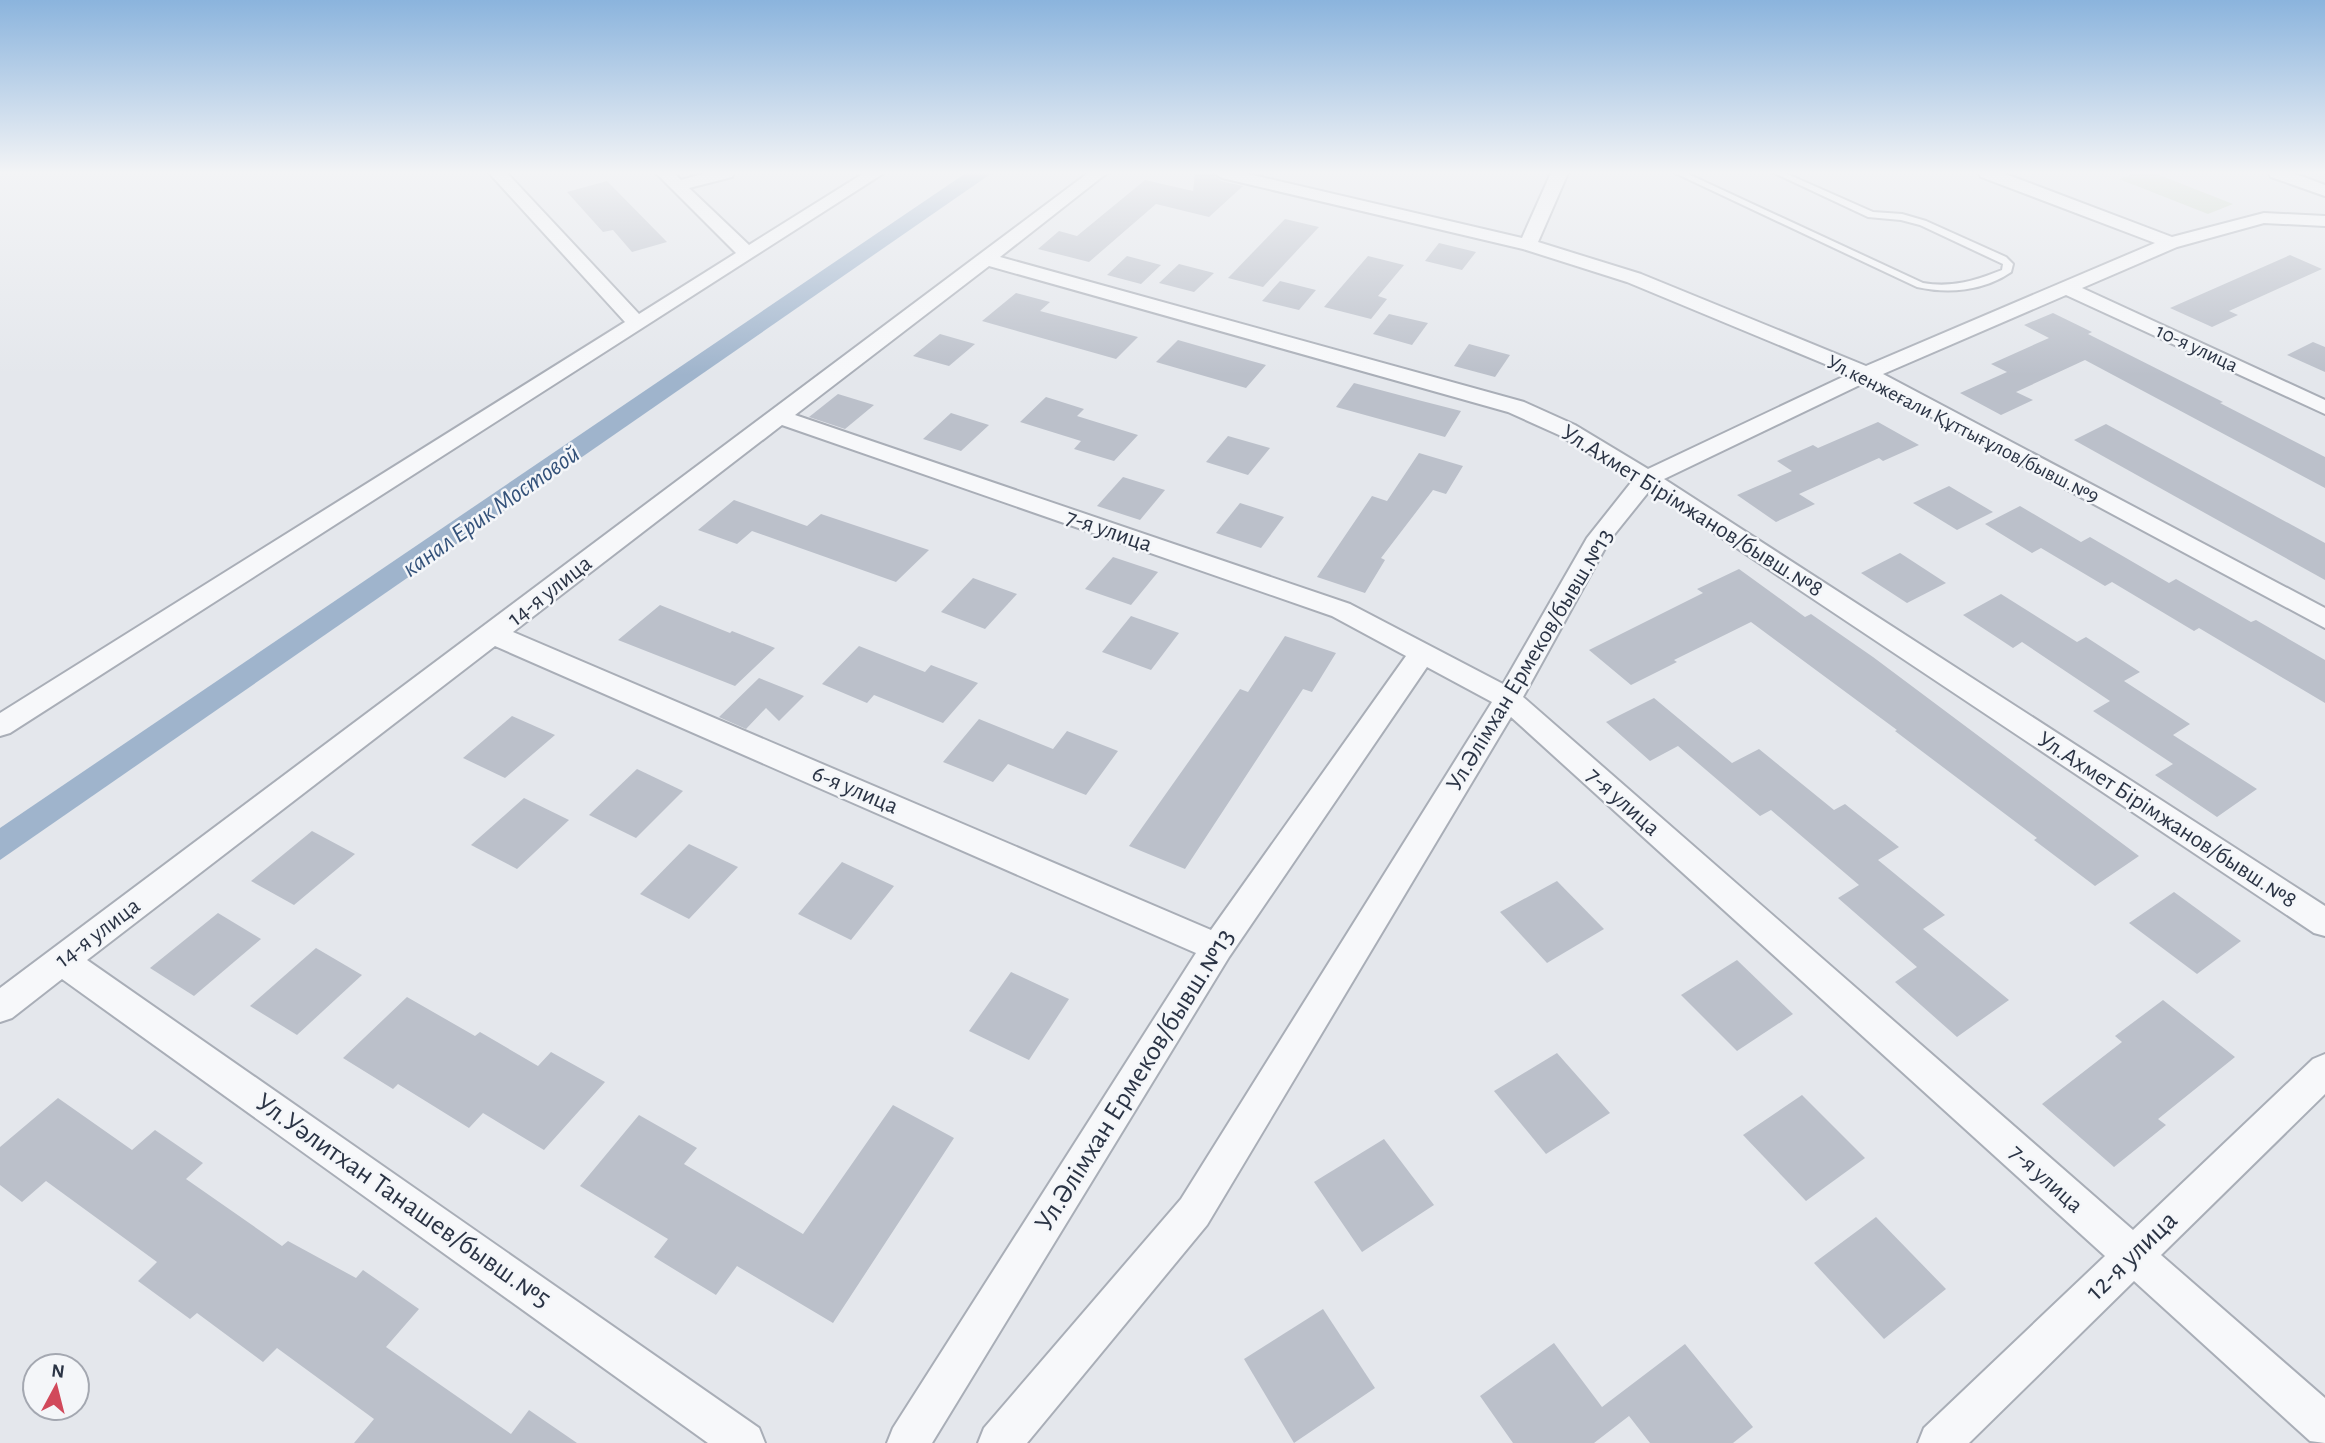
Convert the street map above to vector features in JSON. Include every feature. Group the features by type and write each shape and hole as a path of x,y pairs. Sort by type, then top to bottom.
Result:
{"street":[{"path":"560,240 637,323"},
{"path":"734,240 748,254"},
{"path":"0,726 770,240"},
{"name":"14-я улица","path":"0,1007 1010,240"},
{"name":"Ул.кенжеғали Құттығұлов/бывш.№9","path":"1508,240 1634,278 1866,374 2325,619"},
{"path":"1528,245 1530,240"},
{"path":"2164,240 2171,243"},
{"name":"Ул.Әлімхан Ермеков/бывш.№13","path":"999,1443 1194,1212 1508,699 1600,538 1647,478 1866,374 2181,240"},
{"name":"Ул.Ахмет Бірімжанов/бывш.№8","path":"985,259 1516,407 1567,430 1647,478 2325,923"},
{"name":"10-я улица","path":"2070,289 2325,408"},
{"name":"7-я улица","path":"776,416 1341,610 1508,699 2325,1426"},
{"name":"6-я улица","path":"493,634 1217,947"},
{"name":"Ул.Әлімхан Ермеков/бывш.№13","path":"908,1443 1217,947 1422,654"},
{"name":"Ул.Уәлитхан Танашев/бывш.№5","path":"62,960 744,1443"},
{"name":"12-я улица","path":"1939,1443 2325,1070"}],"lane":[{"path":"1824,240 1920,285 1938,289 1958,290 2006,272 2008,264 2003,259 1962,240"}],"water":[{"name":"канал Ерик Мостовой","path":"867,240 895,240 0,860 0,828"}],"building":[{"path":"622,240 667,242 632,252"},
{"path":"1048,240 1114,240 1089,262 1038,249"},
{"path":"1264,240 1307,240 1263,287 1228,278"},
{"path":"1439,243 1476,252 1462,270 1425,261"},
{"path":"2290,255 2322,269 2229,311 2238,315 2212,327 2170,308"},
{"path":"1127,256 1161,265 1141,284 1107,275"},
{"path":"1368,256 1404,265 1378,296 1387,299 1371,319 1324,307"},
{"path":"1179,264 1214,273 1194,292 1159,283"},
{"path":"1280,281 1316,290 1299,310 1262,301"},
{"path":"1016,293 1050,302 1040,311 1138,337 1116,359 982,321"},
{"path":"2053,313 2092,332 2088,334 2325,457 2325,488 2085,360 2016,392 2033,400 2001,415 1960,393 2007,372 1991,364 2049,338 2024,325"},
{"path":"1389,314 1428,323 1412,345 1373,334"},
{"path":"940,334 975,344 949,366 913,356"},
{"path":"1178,340 1266,365 1246,388 1156,362"},
{"path":"2313,342 2325,347 2325,372 2287,355"},
{"path":"1469,344 1510,355 1495,377 1454,366"},
{"path":"1354,383 1461,411 1445,437 1336,407"},
{"path":"838,394 874,405 845,429 809,417"},
{"path":"1046,397 1084,409 1077,416 1138,435 1114,461 1074,449 1081,441 1020,422"},
{"path":"951,413 989,425 961,451 923,439"},
{"path":"1878,422 1919,445 1883,461 1879,458 1799,494 1815,504 1776,522 1737,495 1792,471 1777,461 1813,445 1818,448"},
{"path":"2106,424 2325,543 2325,580 2074,440"},
{"path":"1228,436 1270,448 1248,475 1206,462"},
{"path":"1419,453 1463,466 1446,494 1433,490 1381,558 1385,560 1365,593 1317,577 1372,496 1387,501"},
{"path":"1123,477 1165,490 1140,520 1097,506"},
{"path":"1949,486 1993,512 1957,530 1913,503"},
{"path":"734,500 807,526 821,514 929,550 896,582 752,531 737,544 698,530"},
{"path":"1240,503 1284,517 1261,548 1216,533"},
{"path":"2020,506 2081,542 2090,537 2169,583 2176,579 2251,622 2256,620 2325,660 2325,703 2199,628 2194,631 2112,582 2105,586 2041,548 2032,553 1985,524"},
{"path":"1900,553 1946,583 1907,603 1861,573"},
{"path":"1113,557 1158,572 1131,605 1085,589"},
{"path":"1739,569 1805,617 1811,614 1873,657 2139,856 2095,886 2034,840 2037,838 1895,731 1897,730 1751,622 1674,660 1677,662 1631,685 1589,650 1703,593 1697,589"},
{"path":"973,578 1017,594 985,629 941,612"},
{"path":"2001,594 2077,642 2086,637 2140,672 2124,681 2190,724 2173,735 2257,789 2217,817 2155,775 2173,764 2093,711 2110,701 2022,642 2013,648 1963,615"},
{"path":"660,605 775,648 735,686 618,640"},
{"path":"1131,616 1179,633 1151,670 1102,652"},
{"path":"1285,636 1336,653 1312,692 1303,689 1185,869 1129,846 1240,689 1248,692"},
{"path":"859,646 925,672 931,665 978,683 943,723 874,695 867,703 822,684"},
{"path":"759,678 804,696 779,721 766,708 746,729 719,717"},
{"path":"1654,698 1732,763 1759,749 1834,810 1845,804 1899,847 1878,860 1945,915 1923,929 2009,1000 1957,1037 1895,982 1917,967 1838,898 1859,885 1771,810 1760,816 1678,746 1650,761 1606,722"},
{"path":"512,716 555,735 505,778 463,758"},
{"path":"979,719 1053,749 1067,731 1118,751 1086,795 1008,764 993,782 943,762"},
{"path":"637,769 683,791 636,838 589,815"},
{"path":"524,798 569,820 517,869 471,845"},
{"path":"312,831 355,854 294,905 251,881"},
{"path":"689,844 738,867 689,919 640,894"},
{"path":"842,862 894,886 851,940 798,914"},
{"path":"1557,881 1604,929 1547,963 1500,912"},
{"path":"2174,892 2241,941 2197,974 2129,923"},
{"path":"218,913 261,939 194,996 150,968"},
{"path":"316,948 362,975 297,1035 250,1006"},
{"path":"1737,960 1793,1014 1737,1051 1681,995"},
{"path":"1011,972 1069,999 1029,1060 969,1031"},
{"path":"407,997 475,1036 480,1032 538,1066 551,1052 605,1082 544,1150 483,1113 469,1128 398,1084 393,1089 343,1058"},
{"path":"2163,1000 2235,1057 2158,1119 2166,1125 2114,1167 2042,1104 2122,1042 2115,1036"},
{"path":"1557,1053 1610,1113 1546,1154 1494,1091"},
{"path":"1802,1095 1865,1158 1806,1201 1743,1135"},
{"path":"58,1098 132,1150 155,1130 203,1163 186,1179 282,1246 288,1241 356,1278 363,1270 419,1309 386,1347 511,1434 529,1410 577,1443 354,1443 374,1419 277,1348 263,1362 197,1313 190,1319 138,1281 157,1262 46,1181 22,1202 0,1185 0,1147"},
{"path":"893,1105 954,1138 833,1323 737,1266 716,1295 654,1257 668,1239 580,1186 639,1115 697,1148 684,1164 803,1234"},
{"path":"1384,1139 1434,1205 1362,1252 1314,1182"},
{"path":"1876,1217 1946,1289 1884,1339 1814,1263"},
{"path":"1323,1309 1375,1388 1294,1443 1244,1359"},
{"path":"1554,1343 1602,1407 1685,1344 1753,1427 1733,1443 1650,1443 1629,1416 1594,1443 1513,1443 1480,1396"}]}
